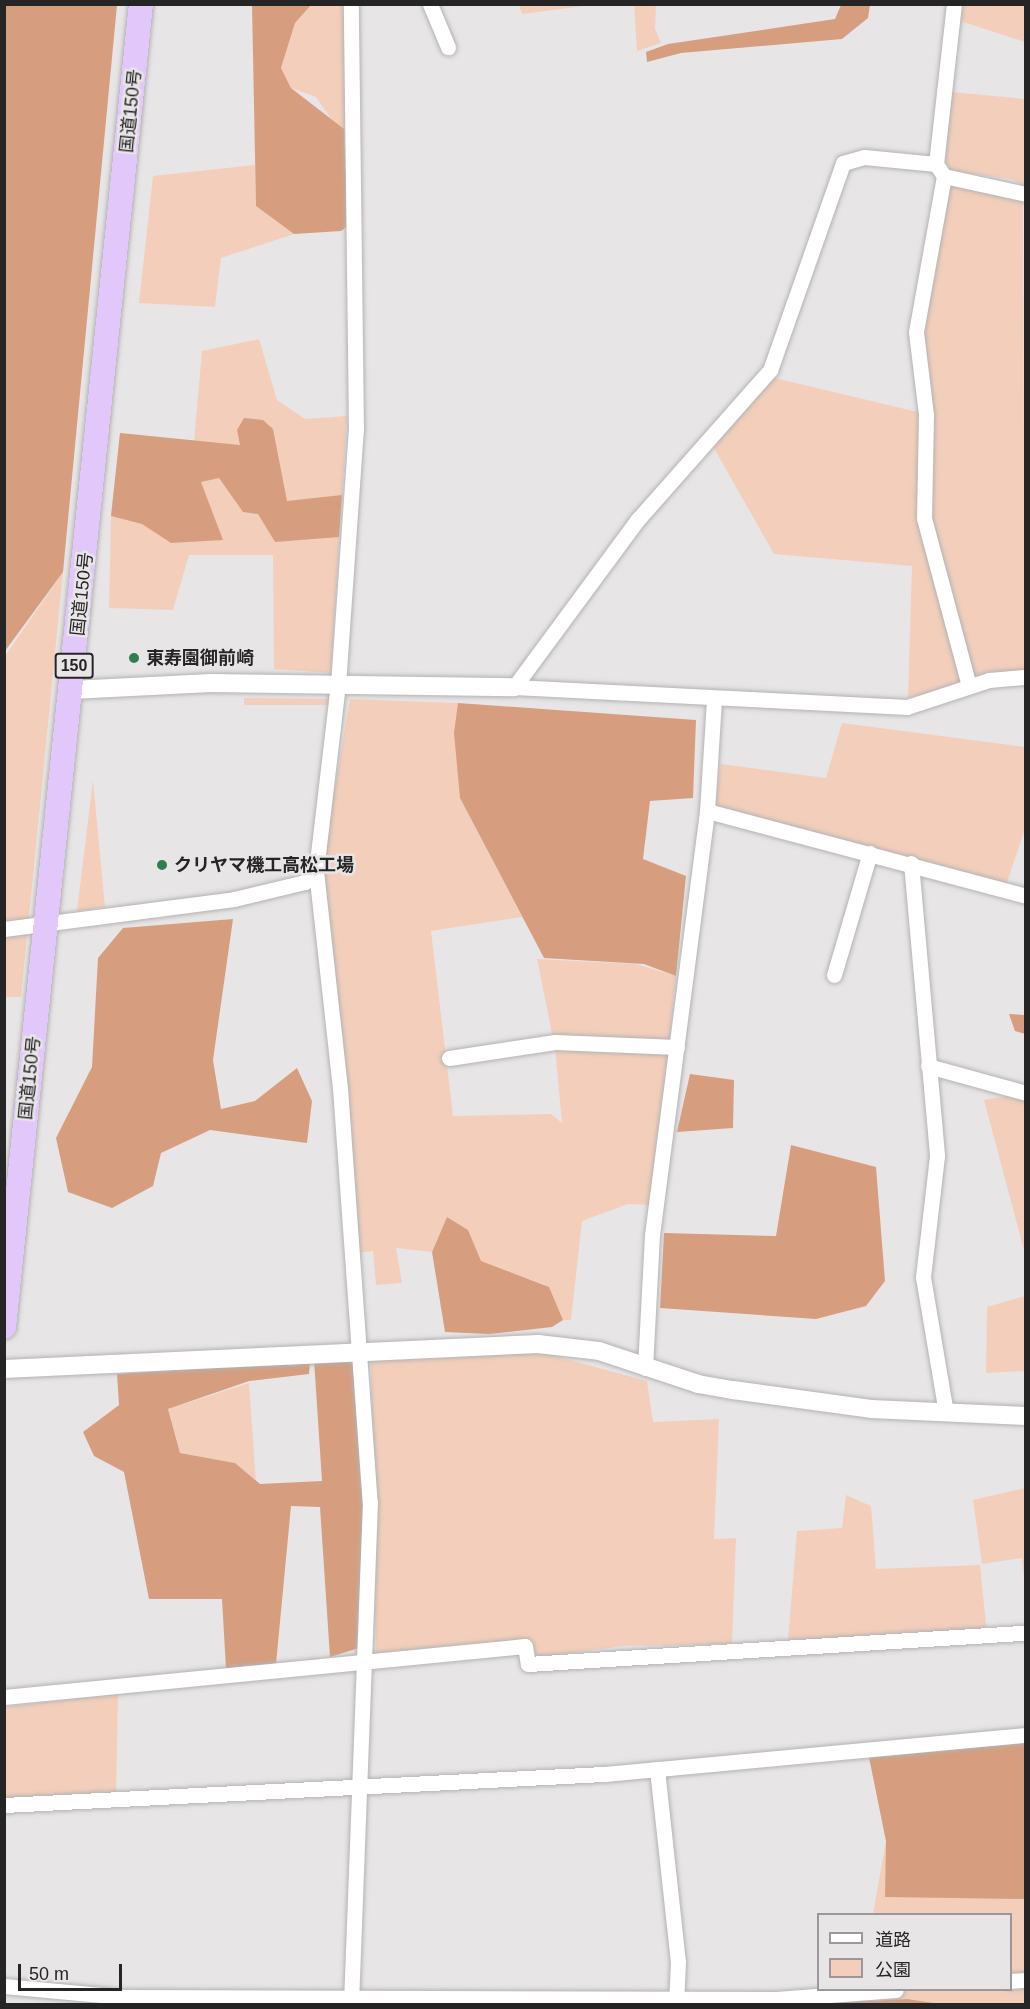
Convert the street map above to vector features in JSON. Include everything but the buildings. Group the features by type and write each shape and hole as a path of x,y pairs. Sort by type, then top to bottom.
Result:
{"highway":[{"name":"国道150号","path":"4,1327 141,4"}],"street":[{"path":"351,4 356,430 338,685 316,871 361,1352 370,1502 366,1661 351,2000"},
{"path":"430,4 448,47"},
{"path":"954,4 940,170 916,332 926,415 924,518 969,686"},
{"path":"514,687 638,519 770,370 843,164 864,157 940,170 1026,194"},
{"path":"71,690 211,683 514,687 714,701 907,707 969,686 1026,677"},
{"path":"645,1368 652,1235 707,811 714,701"},
{"path":"707,811 911,863 1026,896"},
{"path":"834,975 870,853"},
{"path":"911,863 937,1156 923,1277 946,1413"},
{"path":"4,929 234,899 305,882 316,871"},
{"path":"449,1058 555,1042 676,1047"},
{"path":"928,1066 1026,1093"},
{"path":"4,1369 538,1344 599,1351 645,1368 733,1390 946,1413 1026,1416"},
{"path":"4,1697 525,1646 528,1664 1026,1633"},
{"path":"4,1805 657,1769 1026,1735"},
{"path":"657,1769 678,1962 676,2001"},
{"path":"4,1986 122,1997 351,2000 676,2001 776,1999 872,1991"}],"green space":[{"path":"519,4 592,5 522,14"},
{"path":"311,5 347,5 345,139 316,97 291,88 281,68 295,23"},
{"path":"634,5 656,5 655,29 661,43 637,51"},
{"path":"959,5 1025,5 1025,42 960,21"},
{"path":"952,92 1025,99 1025,186 1011,179 951,171 945,161"},
{"path":"255,165 256,206 294,234 221,258 215,307 139,303 153,176"},
{"path":"948,185 1023,201 1025,682 908,697 912,566 774,554 711,443 775,378 926,414 918,346"},
{"path":"259,339 277,400 305,419 347,416 331,673 274,669 273,555 189,555 173,610 109,608 111,516 120,433 194,441 202,351"},
{"path":"63,572 21,997 5,997 5,656"},
{"path":"244,698 328,699 329,705 244,705"},
{"path":"350,699 458,703 460,798 522,917 431,931 453,1116 551,1114 562,1123 555,1048 537,959 636,964 676,976 653,1205 628,1204 582,1221 571,1320 563,1320 545,1285 480,1261 468,1230 447,1217 432,1252 396,1248 402,1283 376,1285 373,1251 356,1253 320,876"},
{"path":"842,723 1025,747 1025,829 1005,888 715,807 721,764 826,778"},
{"path":"93,780 105,907 77,911"},
{"path":"1025,1093 1025,1254 984,1100"},
{"path":"1025,1296 1025,1371 986,1373 987,1307"},
{"path":"536,1351 647,1381 653,1422 719,1419 714,1539 736,1538 732,1644 624,1646 539,1657 527,1641 376,1653 371,1361"},
{"path":"249,1383 256,1483 235,1463 180,1453 168,1409"},
{"path":"1026,1488 1025,1589 1022,1558 982,1564 973,1500"},
{"path":"846,1495 871,1506 876,1569 980,1565 987,1634 788,1640 797,1531 842,1528"},
{"path":"118,1694 116,1795 5,1805 5,1707"},
{"path":"1025,1740 1025,2004 691,2004 840,1991 1012,1991 1012,1913 873,1913 886,1841 867,1748"}],"shaded area":[{"path":"5,4 117,5 63,572 5,651"},
{"path":"252,5 311,5 295,23 281,68 291,88 344,129 348,226 341,231 294,234 256,206"},
{"path":"841,5 870,5 868,18 842,39 681,53 647,62 646,52 668,44 835,19"},
{"path":"244,418 263,420 273,429 287,501 342,495 339,537 275,542 258,514 243,512 219,478 201,482 223,540 171,543 142,524 111,516 120,433 240,445 237,430"},
{"path":"458,703 696,720 693,798 650,801 643,859 686,876 676,976 644,964 544,958 460,798 454,733"},
{"path":"233,919 213,1060 221,1109 255,1101 297,1068 312,1101 307,1143 210,1130 161,1153 153,1186 112,1208 68,1192 56,1138 92,1067 98,958 123,928"},
{"path":"1009,1014 1025,1015 1025,1034 1015,1031"},
{"path":"690,1074 734,1080 733,1128 677,1132"},
{"path":"791,1145 876,1167 885,1281 866,1306 816,1319 660,1308 664,1233 776,1236"},
{"path":"447,1217 468,1230 481,1261 549,1287 563,1320 552,1327 489,1334 445,1332 432,1252"},
{"path":"351,1358 358,1366 365,1498 359,1648 330,1657 320,1507 291,1506 276,1664 226,1669 222,1599 149,1599 124,1472 94,1456 83,1432 119,1405 117,1374 310,1361 309,1374 249,1381 168,1409 180,1453 235,1463 260,1484 322,1481 314,1360"},
{"path":"1025,1742 1025,1899 885,1897 886,1841 868,1752"},
{"path":"907,1999 940,2004 826,2004 829,2003"}],"place":[{"name":"東寿園御前崎","path":"134,658"},
{"name":"クリヤマ機工高松工場","path":"162,865"}]}
